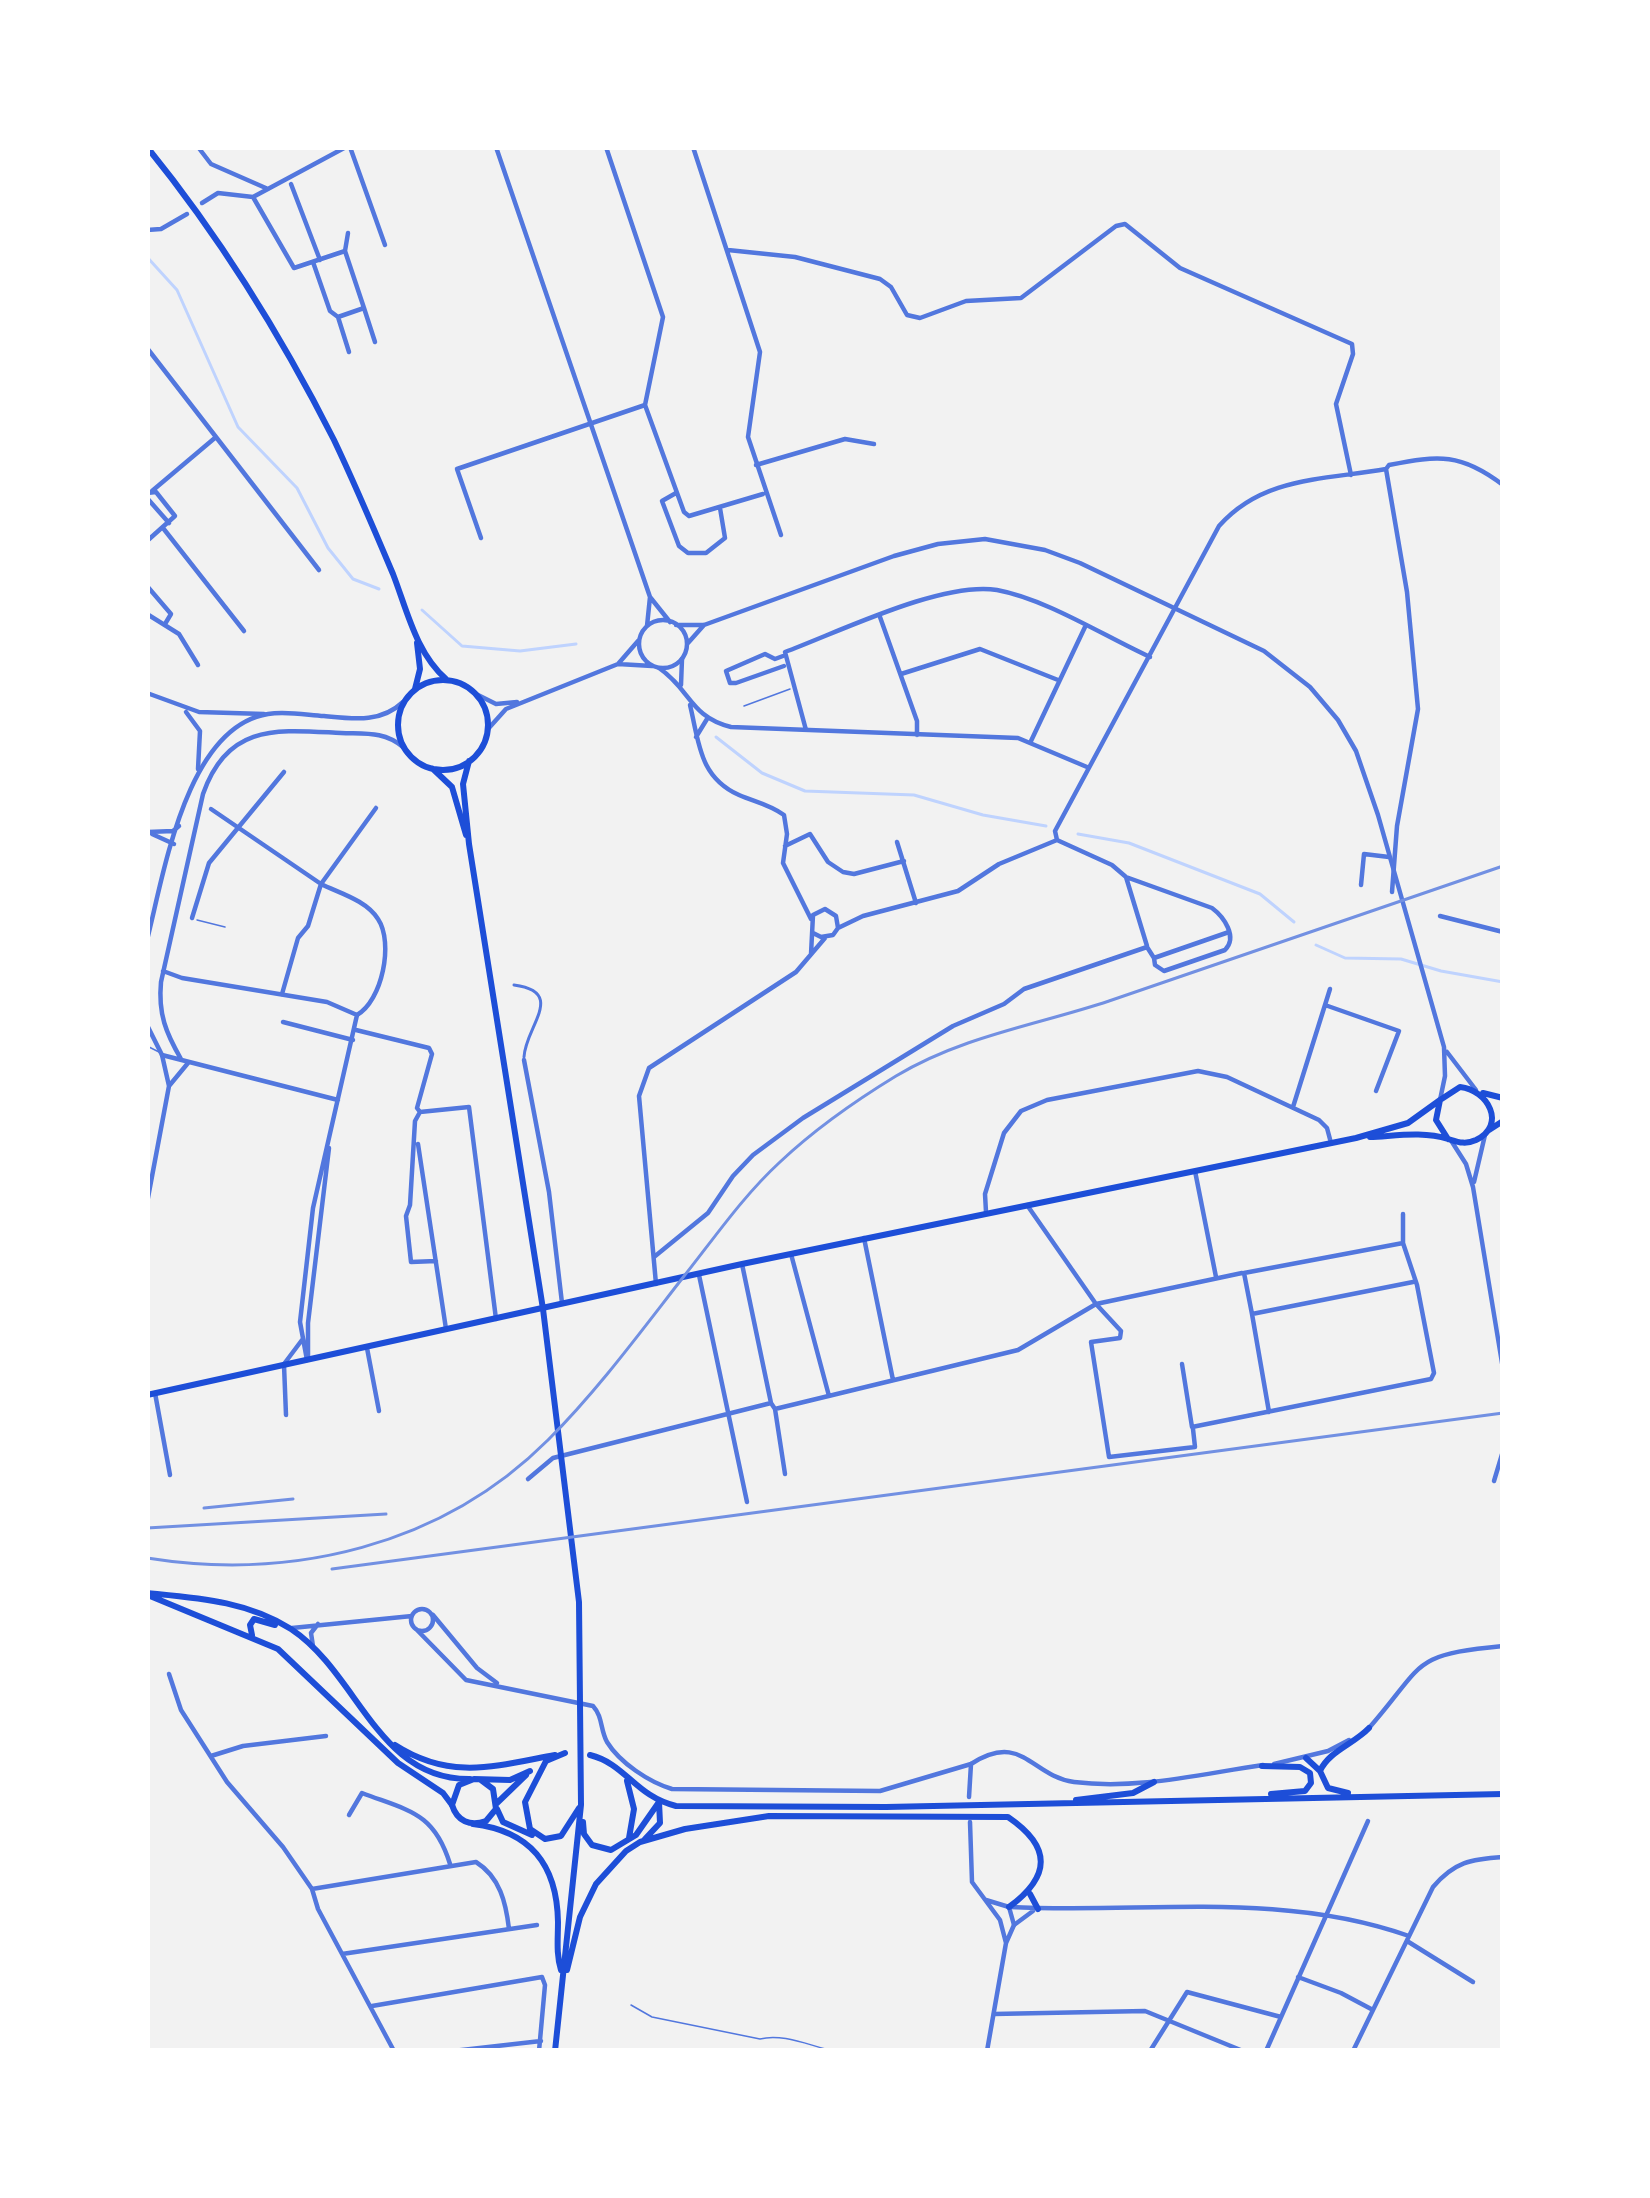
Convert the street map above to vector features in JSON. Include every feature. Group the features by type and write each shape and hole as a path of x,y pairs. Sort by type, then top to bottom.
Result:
{"main road":[{"path":"147,147 226,255 282,344 368,513 415,634 446,680"},
{"path":"415,634 420,669 415,689 398,717 403,747 452,787 469,844"},
{"path":"415,689 446,680 462,684 476,694 488,716 488,729 470,761 458,767 431,768"},
{"path":"470,761 463,784 469,844 535,1256 573,1534 584,1834 592,1845 611,1850 628,1839 659,1802"},
{"path":"151,1394 742,1264 1356,1138 1408,1123 1460,1087 1503,1098"},
{"path":"1477,1090 1490,1107 1486,1132"},
{"path":"1440,1100 1436,1120 1448,1138"},
{"path":"1356,1138 1423,1134 1467,1143 1503,1121"},
{"path":"147,1594 236,1604 287,1627 326,1660 380,1734 425,1772 446,1779 510,1780 565,1753 505,1767 472,1769 425,1760 380,1734"},
{"path":"147,1594 278,1649 398,1763 443,1793 460,1819 514,1833 528,1843 545,1866 556,1899 557,1958 563,1978"},
{"path":"253,1636 250,1624 254,1619 287,1627"},
{"path":"310,1676 325,1674 326,1660"},
{"path":"1320,1771 1325,1760 1357,1741 1369,1727"},
{"path":"590,1755 611,1763 659,1802 676,1806 795,1808 1503,1794"},
{"path":"1306,1758 1320,1771 1328,1788 1363,1796"},
{"path":"537,1837 526,1822 525,1802 546,1761"},
{"path":"1243,1798 1301,1792 1310,1786 1310,1773 1304,1768 1262,1766"},
{"path":"473,1824 490,1818 497,1804 530,1771"},
{"path":"626,1777 634,1809 628,1839"},
{"path":"452,1805 459,1785 477,1780 493,1789 503,1822 537,1837 560,1836 581,1805"},
{"path":"1064,1803 1133,1793 1154,1783"},
{"path":"563,1978 572,1960 580,1916 596,1884 660,1823 659,1802"},
{"path":"555,2051 581,1805"},
{"path":"859,1816 975,1805"},
{"path":"640,1842 733,1819 1008,1817 1027,1830 1039,1848 1041,1865 1030,1900 1038,1909"},
{"path":"1009,1907 1031,1891"}],"street":[{"path":"198,147 211,164 268,189"},
{"path":"202,203 218,193 253,196 348,147 385,245"},
{"path":"496,147 650,597 686,645"},
{"path":"606,147 663,317 645,405 676,493 688,516 765,494"},
{"path":"693,147 760,352 748,437 781,536"},
{"path":"291,184 331,311 338,317 349,352"},
{"path":"253,196 294,268 345,251"},
{"path":"147,230 161,229 187,214"},
{"path":"728,250 795,256 880,279 891,287 907,315 920,318 966,301 1022,298 1116,226 1125,224 1180,268 1352,344 1336,404 1351,476"},
{"path":"348,233 345,251 375,342"},
{"path":"338,317 364,308"},
{"path":"147,348 319,570"},
{"path":"481,538 457,469 645,405"},
{"path":"149,494 216,437"},
{"path":"756,465 845,439 874,445"},
{"path":"1057,840 1055,831 1087,767 1219,526 1234,509 1275,487 1351,476 1420,459 1461,459 1503,485"},
{"path":"1387,469 1407,592 1418,709 1392,892"},
{"path":"163,498 165,480"},
{"path":"676,493 662,501 680,546 688,554 706,553 725,538 720,508"},
{"path":"147,542 175,513 163,498 149,494"},
{"path":"149,494 170,523"},
{"path":"163,528 244,632"},
{"path":"647,626 704,625 893,556 965,539 1007,541 1045,550 1264,651 1310,688 1356,751 1444,1047 1440,1100"},
{"path":"147,586 171,614 164,625"},
{"path":"785,665 736,683 730,682 726,671 764,655 775,659 947,592 983,589 1015,595 1150,657"},
{"path":"618,664 647,626 650,597"},
{"path":"147,614 178,634 199,665"},
{"path":"880,617 917,721 917,735"},
{"path":"682,691 686,645 704,625"},
{"path":"1031,741 1085,627"},
{"path":"640,638 640,654 682,691 689,704 702,762 728,789 784,815 783,863 811,919 809,960"},
{"path":"901,674 980,649 1058,680"},
{"path":"784,654 806,730"},
{"path":"488,729 506,710 522,702 618,664 655,667 675,665 682,659"},
{"path":"147,693 182,709 268,714 381,717 403,702"},
{"path":"476,694 496,704 522,702"},
{"path":"689,704 707,719 731,728 1031,741 1087,767"},
{"path":"148,934 198,769 200,730 182,709"},
{"path":"198,769 230,732 268,714"},
{"path":"696,737 707,719"},
{"path":"182,1060 165,1031 158,1005 207,783 231,750 249,737 273,730 380,734 403,747"},
{"path":"193,918 209,863 284,772"},
{"path":"282,994 320,884 376,808"},
{"path":"212,809 320,884 362,903 379,920 384,937 374,997 369,1008 357,1015"},
{"path":"148,832 168,832 179,826"},
{"path":"148,832 189,848"},
{"path":"784,846 811,834 828,862 854,874 904,861"},
{"path":"656,1284 639,1096 649,1068 796,973 838,928 863,916 958,891 999,864 1057,840 1112,865 1126,877 1212,908 1224,917 1230,946 1164,971 1155,965 1147,947 1126,877"},
{"path":"897,842 916,903"},
{"path":"1361,885 1364,854 1395,857"},
{"path":"802,895 836,916 863,916"},
{"path":"811,919 820,910"},
{"path":"836,916 838,928"},
{"path":"1440,916 1503,932"},
{"path":"813,932 825,938"},
{"path":"1154,958 1229,932"},
{"path":"654,1257 708,1213 753,1155 803,1118 953,1026 1004,1004 1024,989 1147,947"},
{"path":"164,971 342,1006 357,1015"},
{"path":"514,985 534,990 541,999 542,1012 527,1036 524,1060 549,1192 562,1305"},
{"path":"1293,1107 1330,989"},
{"path":"1325,1005 1399,1031 1376,1091"},
{"path":"307,1360 300,1314 313,1208 357,1015"},
{"path":"283,1022 352,1040"},
{"path":"147,1025 170,1086"},
{"path":"356,1030 429,1048 432,1054 417,1108 406,1216 411,1262 436,1261"},
{"path":"1444,1047 1477,1090"},
{"path":"160,1053 338,1100"},
{"path":"147,1203 170,1086 192,1061"},
{"path":"986,1213 985,1193 1004,1132 1021,1111 1198,1071 1227,1077 1319,1120 1331,1143"},
{"path":"420,1112 469,1107 496,1319"},
{"path":"416,1132 446,1330"},
{"path":"1473,1187 1486,1132"},
{"path":"1448,1138 1466,1164 1473,1187 1503,1369"},
{"path":"1195,1169 1216,1277"},
{"path":"1027,1205 1096,1304 1121,1331 1120,1338 1091,1342 1109,1456 1195,1447 1182,1364"},
{"path":"1192,1426 1434,1377 1419,1293 1403,1243 1403,1214"},
{"path":"865,1238 893,1380"},
{"path":"528,1479 553,1458 1018,1350 1096,1304 1403,1243"},
{"path":"791,1254 829,1396"},
{"path":"742,1264 785,1474"},
{"path":"1244,1273 1269,1412"},
{"path":"698,1275 747,1502"},
{"path":"1252,1314 1413,1282"},
{"path":"305,1341 321,1357"},
{"path":"286,1415 284,1365 305,1341"},
{"path":"367,1348 379,1411"},
{"path":"151,1394 170,1475"},
{"path":"1494,1481 1502,1454"},
{"path":"287,1627 412,1616 422,1608 490,1680 502,1685"},
{"path":"416,1629 429,1628 433,1615"},
{"path":"412,1616 416,1629 466,1680 593,1706 611,1747 652,1783 672,1789 880,1791 993,1753 1014,1752 1067,1781 1154,1783 1262,1766 1328,1751 1369,1727 1410,1674 1430,1658 1503,1646"},
{"path":"313,1647 311,1633 318,1624"},
{"path":"457,1674 469,1673 472,1661"},
{"path":"169,1674 181,1710 211,1756 312,1889 394,2051"},
{"path":"211,1756 243,1746 326,1736"},
{"path":"969,1797 971,1764"},
{"path":"349,1815 362,1793 431,1823 450,1864"},
{"path":"1267,2051 1368,1821"},
{"path":"970,1822 972,1882 1004,1930"},
{"path":"1353,2051 1433,1887 1449,1868 1467,1860 1503,1857"},
{"path":"312,1889 469,1861 485,1868 505,1898 509,1929"},
{"path":"982,1898 1009,1907 1038,1909 1222,1906 1324,1916 1408,1939 1473,1982"},
{"path":"1009,1907 1014,1924"},
{"path":"1006,1943 1009,1907"},
{"path":"987,2051 1006,1943 1014,1924 1038,1909"},
{"path":"342,1954 537,1925"},
{"path":"372,2006 542,1977 539,2051"},
{"path":"1298,1977 1373,2010"},
{"path":"1150,2051 1187,1992 1281,2017"},
{"path":"994,2014 1144,2011 1243,2051"},
{"path":"453,2051 541,2041"}],"lane":[{"path":"744,706 794,688"},
{"path":"193,918 225,927"},
{"path":"147,1046 160,1053"},
{"path":"631,2005 652,2018 760,2039 789,2039 834,2051"},
{"path":"959,2051 969,2050"}],"waterway":[{"path":"147,257 177,290 238,427 297,488 328,548 353,579 379,589"},
{"path":"422,610 462,646 520,651 576,644"},
{"path":"716,737 762,773 805,791 914,795 983,815 1046,826"},
{"path":"1078,834 1129,843 1260,894 1294,922"},
{"path":"1316,945 1345,958 1401,959 1503,982"}],"railway":[{"path":"147,1558 202,1564 310,1559 413,1530 461,1506 506,1476 566,1421 766,1175 821,1127 896,1076 974,1041 1109,1001 1503,866"},
{"path":"332,1569 1503,1413"},
{"path":"204,1508 293,1499"},
{"path":"147,1528 386,1514"}]}
